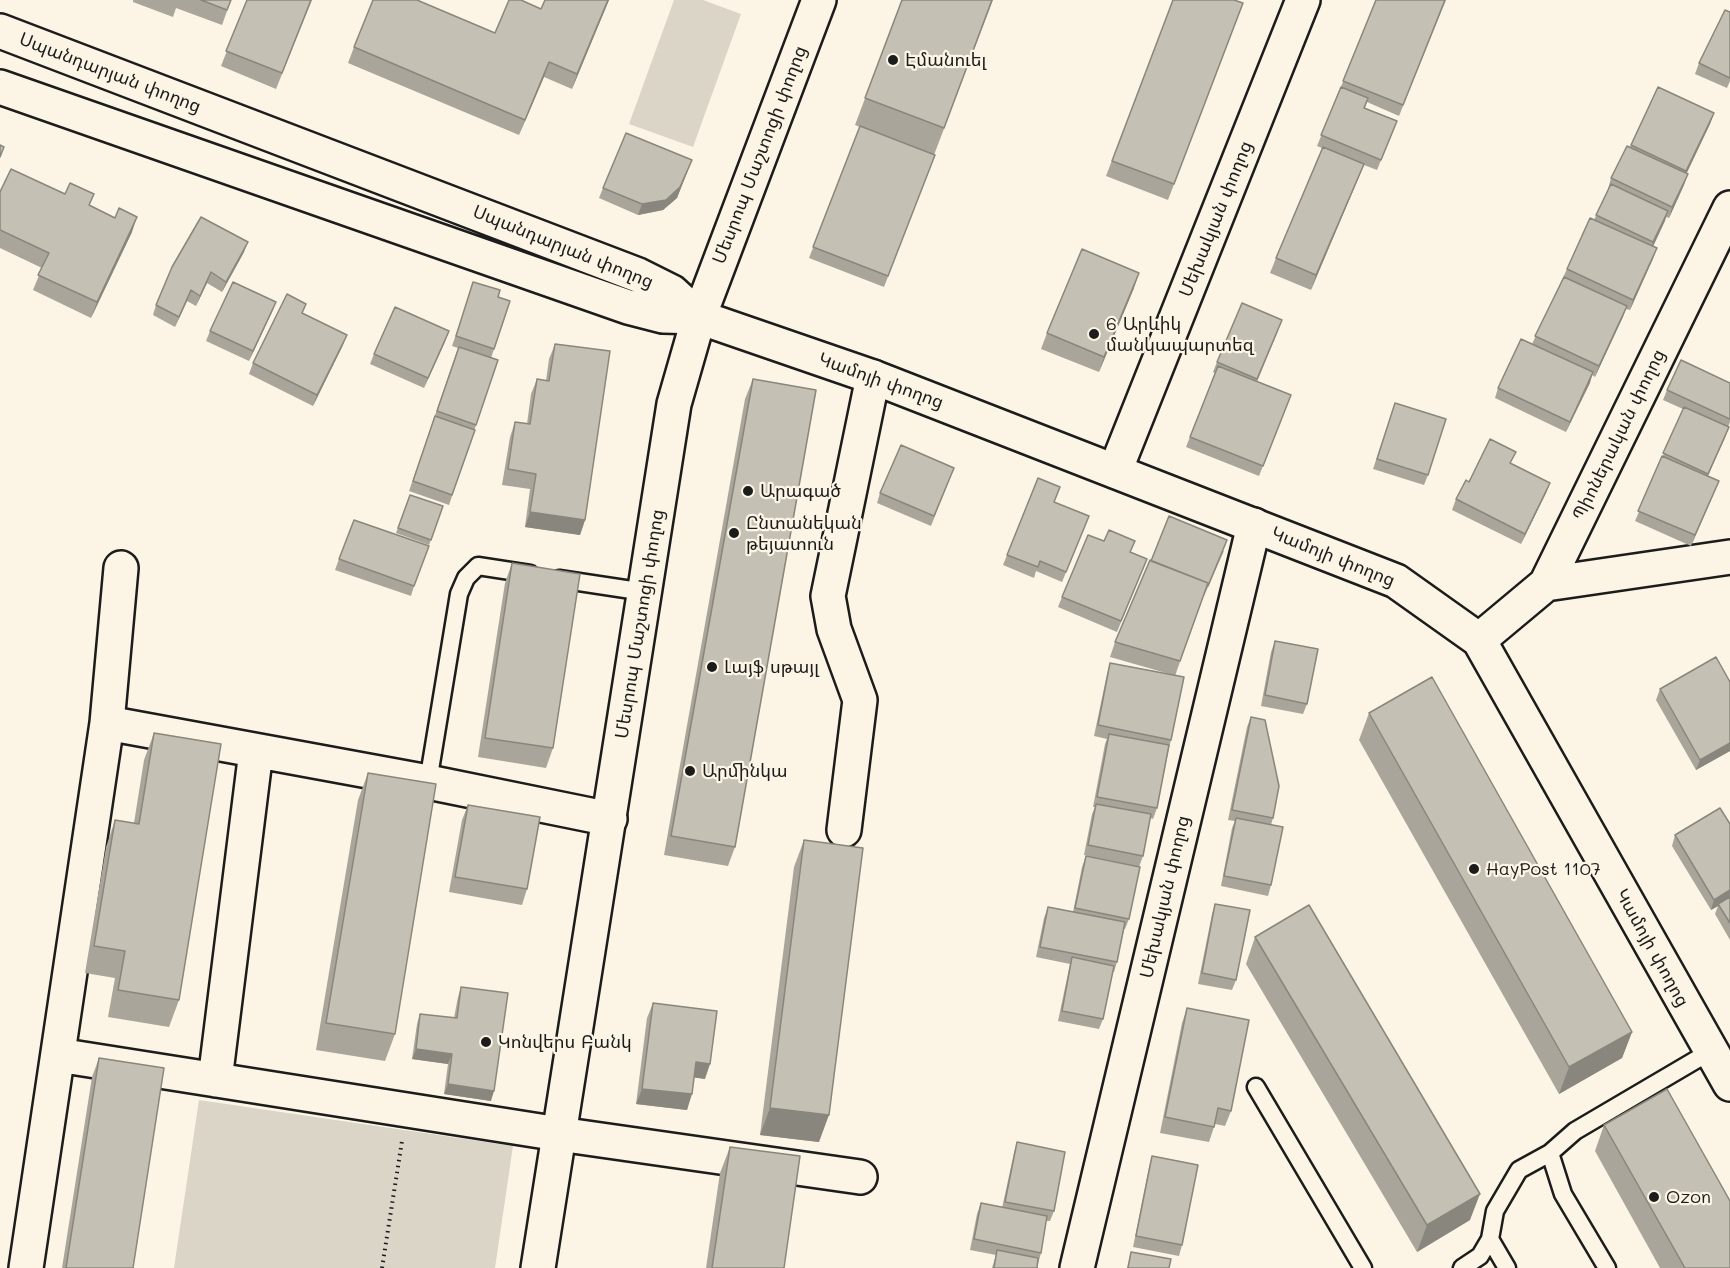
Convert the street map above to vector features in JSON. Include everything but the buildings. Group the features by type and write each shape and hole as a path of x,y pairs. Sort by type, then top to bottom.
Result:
{"street":[{"name":"Մեսրոպ Մաշտոցի փողոց","path":"538,1268 674,404 699,317 819,0"},
{"name":"Մեխակյան փողոց","path":"1115,471 1303,0"},
{"name":"Սպանդարյան փողոց","path":"0,30 638,274 672,292 699,317"},
{"name":"Սպանդարյան փողոց","path":"0,87 628,307 663,316 699,317"},
{"name":"Պիոներական փողոց","path":"1479,640 1546,584 1730,208"},
{"name":"Կամոյի փողոց","path":"699,317 873,377 1396,581 1479,640 1730,1084"},
{"path":"844,830 860,700 834,629 828,596 873,377"},
{"name":"Մեխակյան փողոց","path":"1077,1268 1254,525"},
{"path":"1546,584 1730,557"},
{"path":"26,1268 107,723 121,568"},
{"path":"107,723 428,782 610,819"},
{"path":"214,1080 256,750"},
{"path":"58,1055 559,1134 860,1177"}],"lane":[{"path":"428,782 459,594 466,578 478,566 645,592"},
{"path":"1462,1268 1480,1256 1490,1239 1495,1210 1520,1170 1550,1153 1575,1131 1711,1051"},
{"path":"1256,1087 1363,1268"},
{"path":"1550,1153 1563,1194 1607,1268"},
{"path":"1490,1239 1507,1268"}],"path":[{"path":"382,1268 407,1110"}],"shaded area":[{"path":"674,0 703,0 741,14 693,147 629,124"},
{"path":"199,1100 513,1146 495,1268 174,1268"}],"place":[{"name":"Էմանուել","path":"893,60"},
{"name":"6 Արևիկ մանկապարտեզ","path":"1094,334"},
{"name":"Արագած","path":"748,491"},
{"name":"Ընտանեկան թեյատուն","path":"734,533"},
{"name":"Լայֆ սթայլ","path":"712,667"},
{"name":"Արմինկա","path":"690,771"},
{"name":"HayPost 1107","path":"1474,869"},
{"name":"Կոնվերս Բանկ","path":"486,1042"},
{"name":"Ozon","path":"1654,1197"}]}
